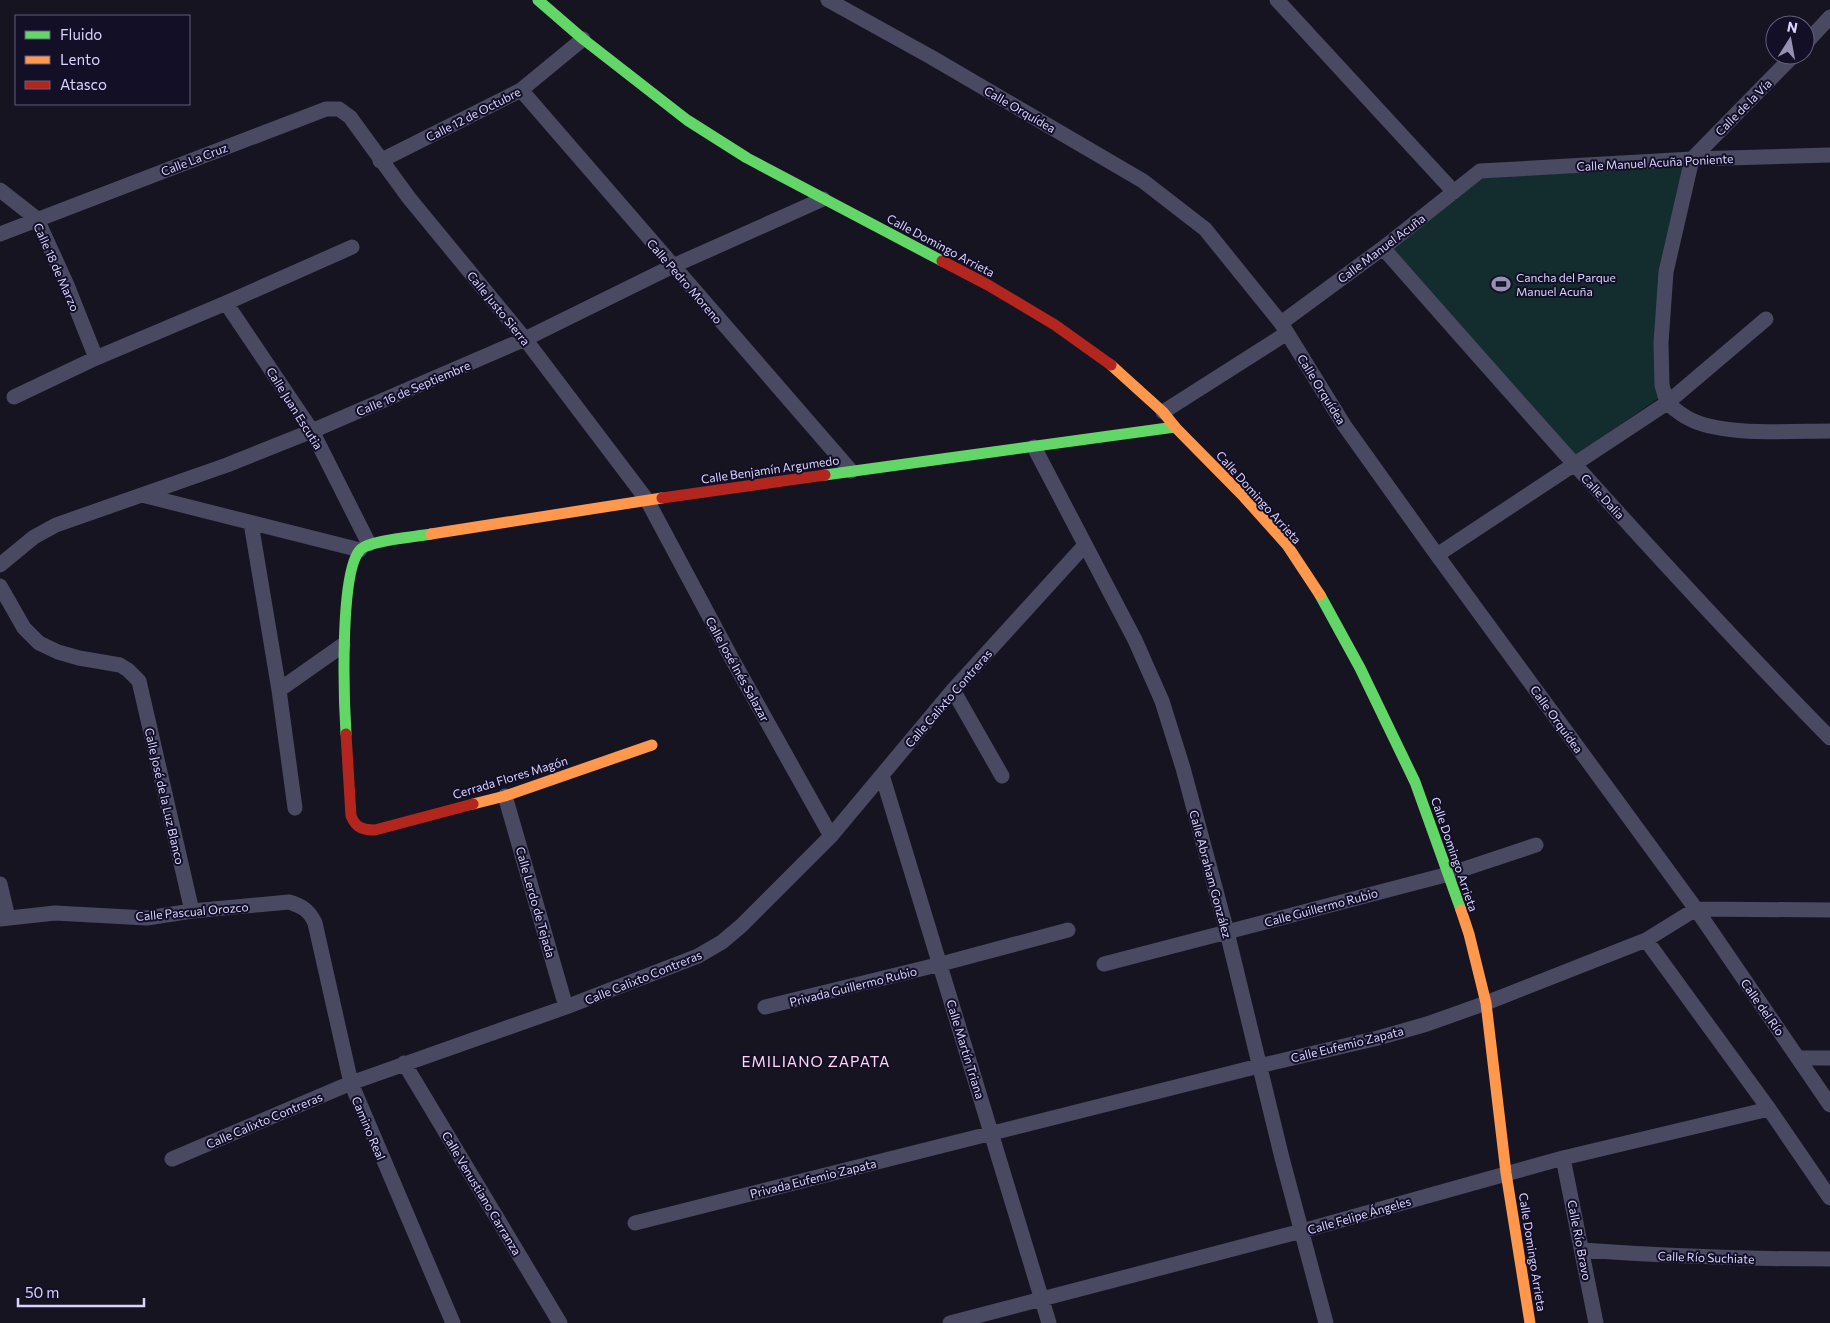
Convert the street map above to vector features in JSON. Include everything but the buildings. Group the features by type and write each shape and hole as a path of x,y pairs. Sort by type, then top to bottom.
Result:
{"street":[{"name":"Calle Domingo Arrieta","path":"538,0 583,39 687,120 747,158 988,285 1055,325 1113,367 1163,412 1287,545 1326,604 1360,668 1415,782 1469,934 1486,1003 1506,1173 1530,1323"},
{"name":"Calle Orquídea","path":"828,0 931,57 1143,181 1205,229 1282,331 1344,425 1692,911"},
{"path":"1277,0 1454,192"},
{"path":"1815,33 1830,17"},
{"name":"Calle 12 de Octubre","path":"380,161 521,90 583,39"},
{"name":"Calle de la Vía","path":"1692,158 1784,65"},
{"name":"Calle Pedro Moreno","path":"521,90 851,471"},
{"name":"Calle La Cruz","path":"0,234 326,109 339,109 350,117"},
{"name":"Calle Justo Sierra","path":"350,117 380,161 525,339 647,500"},
{"name":"Calle Manuel Acuña Poniente","path":"1480,171 1692,158 1830,155"},
{"path":"1692,158 1666,272 1661,343 1662,385 1667,403 1687,418 1715,427 1752,431 1830,431"},
{"name":"Calle Manuel Acuña","path":"1163,412 1252,356 1480,171"},
{"name":"Calle 18 de Marzo","path":"0,190 37,219 67,285 96,358"},
{"name":"Calle 16 de Septiembre","path":"0,566 34,538 56,525 226,465 312,431 525,339 673,266 823,199"},
{"path":"14,397 96,358 352,247"},
{"name":"Calle Dalia","path":"1383,248 1574,465 1767,674 1830,738"},
{"name":"Calle Juan Escutia","path":"226,303 312,431 364,547"},
{"path":"1437,555 1667,403 1766,319"},
{"name":"Calle Benjamín Argumedo","path":"364,547 647,500 1175,427"},
{"name":"Calle Abraham González","path":"1034,447 1134,640 1162,701 1183,768 1227,932 1282,1158 1326,1323"},
{"path":"142,495 252,523 364,547 355,558 351,572 343,645 279,690"},
{"name":"Calle José Inés Salazar","path":"647,500 732,659 831,836"},
{"path":"252,523 279,690 295,808"},
{"name":"Calle Calixto Contreras","path":"172,1159 351,1083 566,1007 698,956 722,942 741,926 831,836 953,690 1084,545"},
{"name":"Calle José de la Luz Blanco","path":"0,586 24,628 39,643 58,652 79,658 120,665 128,670 138,682 192,911"},
{"name":"Cerrada Flores Magón","path":"343,645 345,720 351,816 353,823 357,827 374,830 505,796 652,745"},
{"path":"953,690 1002,776"},
{"name":"Calle Martín Triana","path":"882,776 1049,1323"},
{"name":"Calle Lerdo de Tejada","path":"505,796 566,1007"},
{"name":"Calle Guillermo Rubio","path":"1104,964 1449,874 1536,845"},
{"path":"0,884 4,918"},
{"name":"Calle Pascual Orozco","path":"4,918 55,913 147,918 192,911 289,902 301,906 310,913 315,923"},
{"path":"1692,911 1830,910"},
{"name":"Calle Eufemio Zapata","path":"991,1134 1378,1038 1427,1024 1486,1003 1652,936 1692,911"},
{"name":"Calle del Río","path":"1692,911 1830,1104"},
{"name":"Camino Real","path":"315,923 351,1083 452,1323"},
{"path":"940,964 1068,930"},
{"path":"1652,936 1830,1198"},
{"name":"Privada Guillermo Rubio","path":"765,1007 940,964"},
{"path":"1798,1058 1830,1058"},
{"name":"Calle Venustiano Carranza","path":"404,1063 560,1323"},
{"name":"Calle Felipe Ángeles","path":"950,1323 1302,1231 1563,1158 1769,1109"},
{"name":"Privada Eufemio Zapata","path":"636,1223 991,1134"},
{"name":"Calle Río Bravo","path":"1563,1158 1596,1323"},
{"name":"Calle Río Suchiate","path":"1582,1250 1667,1256 1830,1259"}],"green space":[{"path":"1684,166 1660,397 1574,457 1392,248 1481,177"}],"traffic: fast":[{"path":"538,0 583,39 687,120 747,158 942,261"},
{"path":"825,475 1175,427"},
{"path":"346,734 344,637 349,582 354,561 361,549 374,543 431,534"},
{"path":"1320,595 1360,668 1415,782 1461,910"}],"traffic: slow":[{"path":"1111,365 1163,412 1175,427 1244,497 1287,545 1320,595"},
{"path":"431,534 662,498"},
{"path":"473,804 505,796 652,745"},
{"path":"1461,910 1486,1003 1506,1173 1530,1323"}],"traffic: jam":[{"path":"942,261 988,285 1055,325 1111,365"},
{"path":"662,498 825,475"},
{"path":"346,734 351,816 360,828 375,830 473,804"}],"place":[{"name":"Cancha del Parque Manuel Acuña","path":"1501,284"}],"district":[{"name":"EMILIANO ZAPATA","path":"816,1061"}]}
